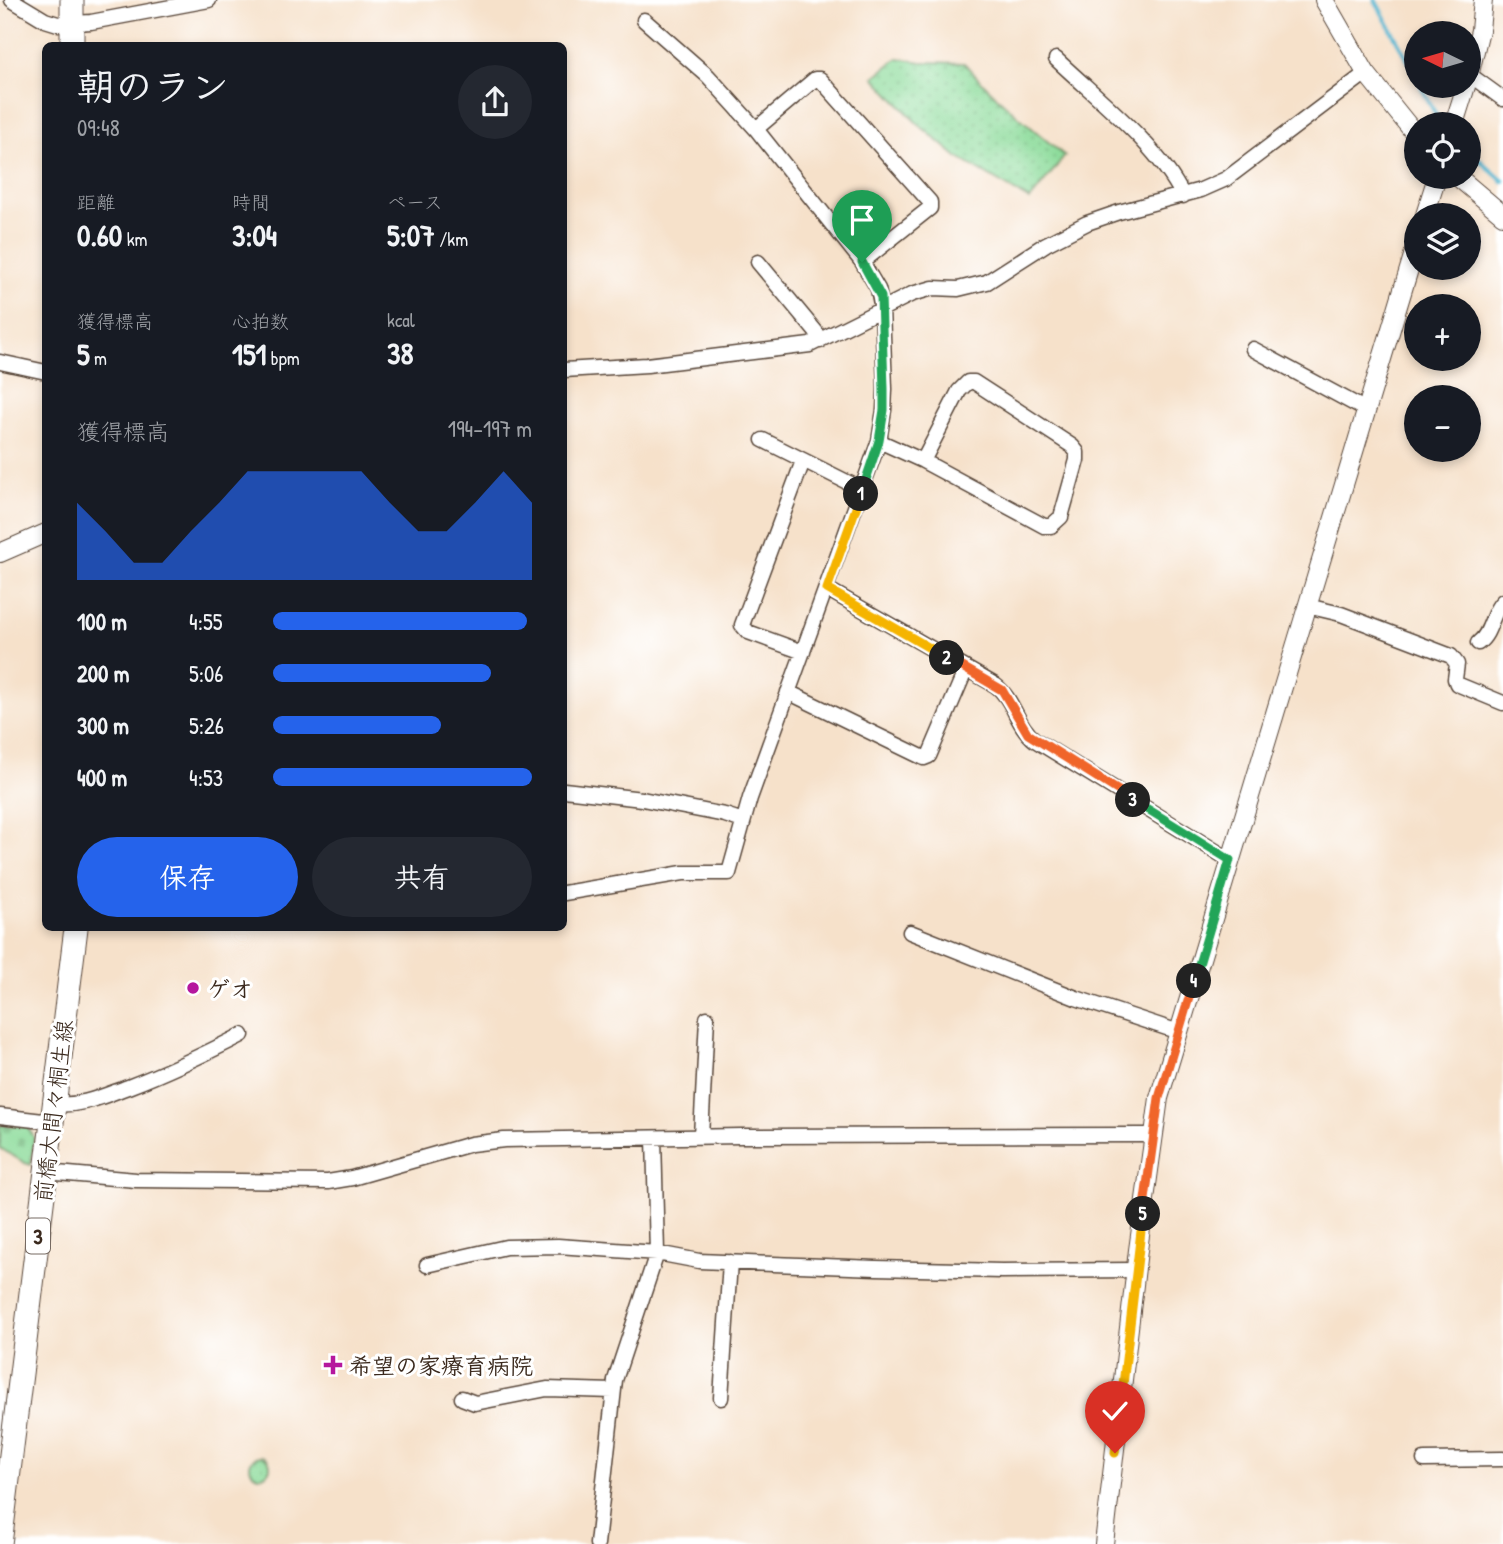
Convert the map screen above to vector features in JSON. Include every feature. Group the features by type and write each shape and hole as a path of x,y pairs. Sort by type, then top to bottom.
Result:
{"main road":[{"path":"72,0 72,34"},
{"name":"前橋大間々桐生線","path":"0,1544 76,931"}],"street":[{"path":"12,0 72,34 91,22 209,0"},
{"path":"1324,0 1366,73 1404,120"},
{"path":"1481,21 1483,0"},
{"path":"567,892 683,873 729,873 743,821 788,692 863,490 879,441 884,410 882,309 877,289 862,262 757,129 708,76 645,20"},
{"path":"1056,59 1139,138 1175,179 1183,195"},
{"path":"567,370 727,357 810,345 926,290 978,286 1075,228 1119,212 1216,184 1234,174 1366,73"},
{"path":"757,129 815,79 820,79 930,202 930,208 862,262"},
{"path":"1481,87 1503,99"},
{"path":"1472,189 1503,215"},
{"path":"758,262 816,332 820,341"},
{"path":"1104,1544 1135,1270 1159,1098 1406,280"},
{"path":"1253,349 1366,410"},
{"path":"0,362 42,371"},
{"path":"879,441 923,461 1044,526 1051,526 1061,517 1077,452 1072,446 974,382 968,382 959,391 923,461"},
{"path":"763,440 863,490"},
{"path":"803,461 742,625 748,632 803,652"},
{"path":"0,553 42,535"},
{"path":"827,589 1002,690 1021,726 1035,740 1230,860"},
{"path":"1478,643 1486,635 1503,601"},
{"path":"1307,606 1341,614 1451,656 1456,659 1457,684 1503,703"},
{"path":"788,692 924,758 929,756 966,669"},
{"path":"567,790 642,799 743,821"},
{"path":"910,932 1076,998 1179,1031"},
{"path":"701,1136 707,1018"},
{"path":"0,1115 53,1113 159,1075 242,1035"},
{"path":"46,1172 135,1180 328,1182 352,1178 482,1142 504,1140 701,1136 1153,1135"},
{"path":"597,1544 613,1391 657,1253 654,1138"},
{"path":"427,1265 506,1247 558,1246 657,1253 699,1261 972,1270 1135,1270"},
{"path":"721,1398 730,1262"},
{"path":"462,1398 475,1403 547,1389 613,1391"},
{"path":"1424,1460 1503,1459"}],"green space":[{"path":"898,58 921,62 964,63 1000,100 1065,156 1030,200 957,157 917,123 874,77"},
{"path":"0,1125 27,1127 34,1137 31,1165 0,1148"},
{"path":"260,1456 267,1459 270,1466 267,1473 260,1476 253,1473 250,1466 253,1459"}],"waterway":[{"path":"1375,0 1404,53"},
{"path":"1427,98 1434,112"},
{"path":"1481,162 1503,181"}],"place":[{"name":"ゲオ","path":"193,988"},
{"name":"希望の家療育病院","path":"333,1365"}],"route":[{"path":"862,262 881,297 884,347 882,429 827,589 995,685 1008,698 1017,719 1035,740 1230,860 1155,1117 1115,1453"}]}
